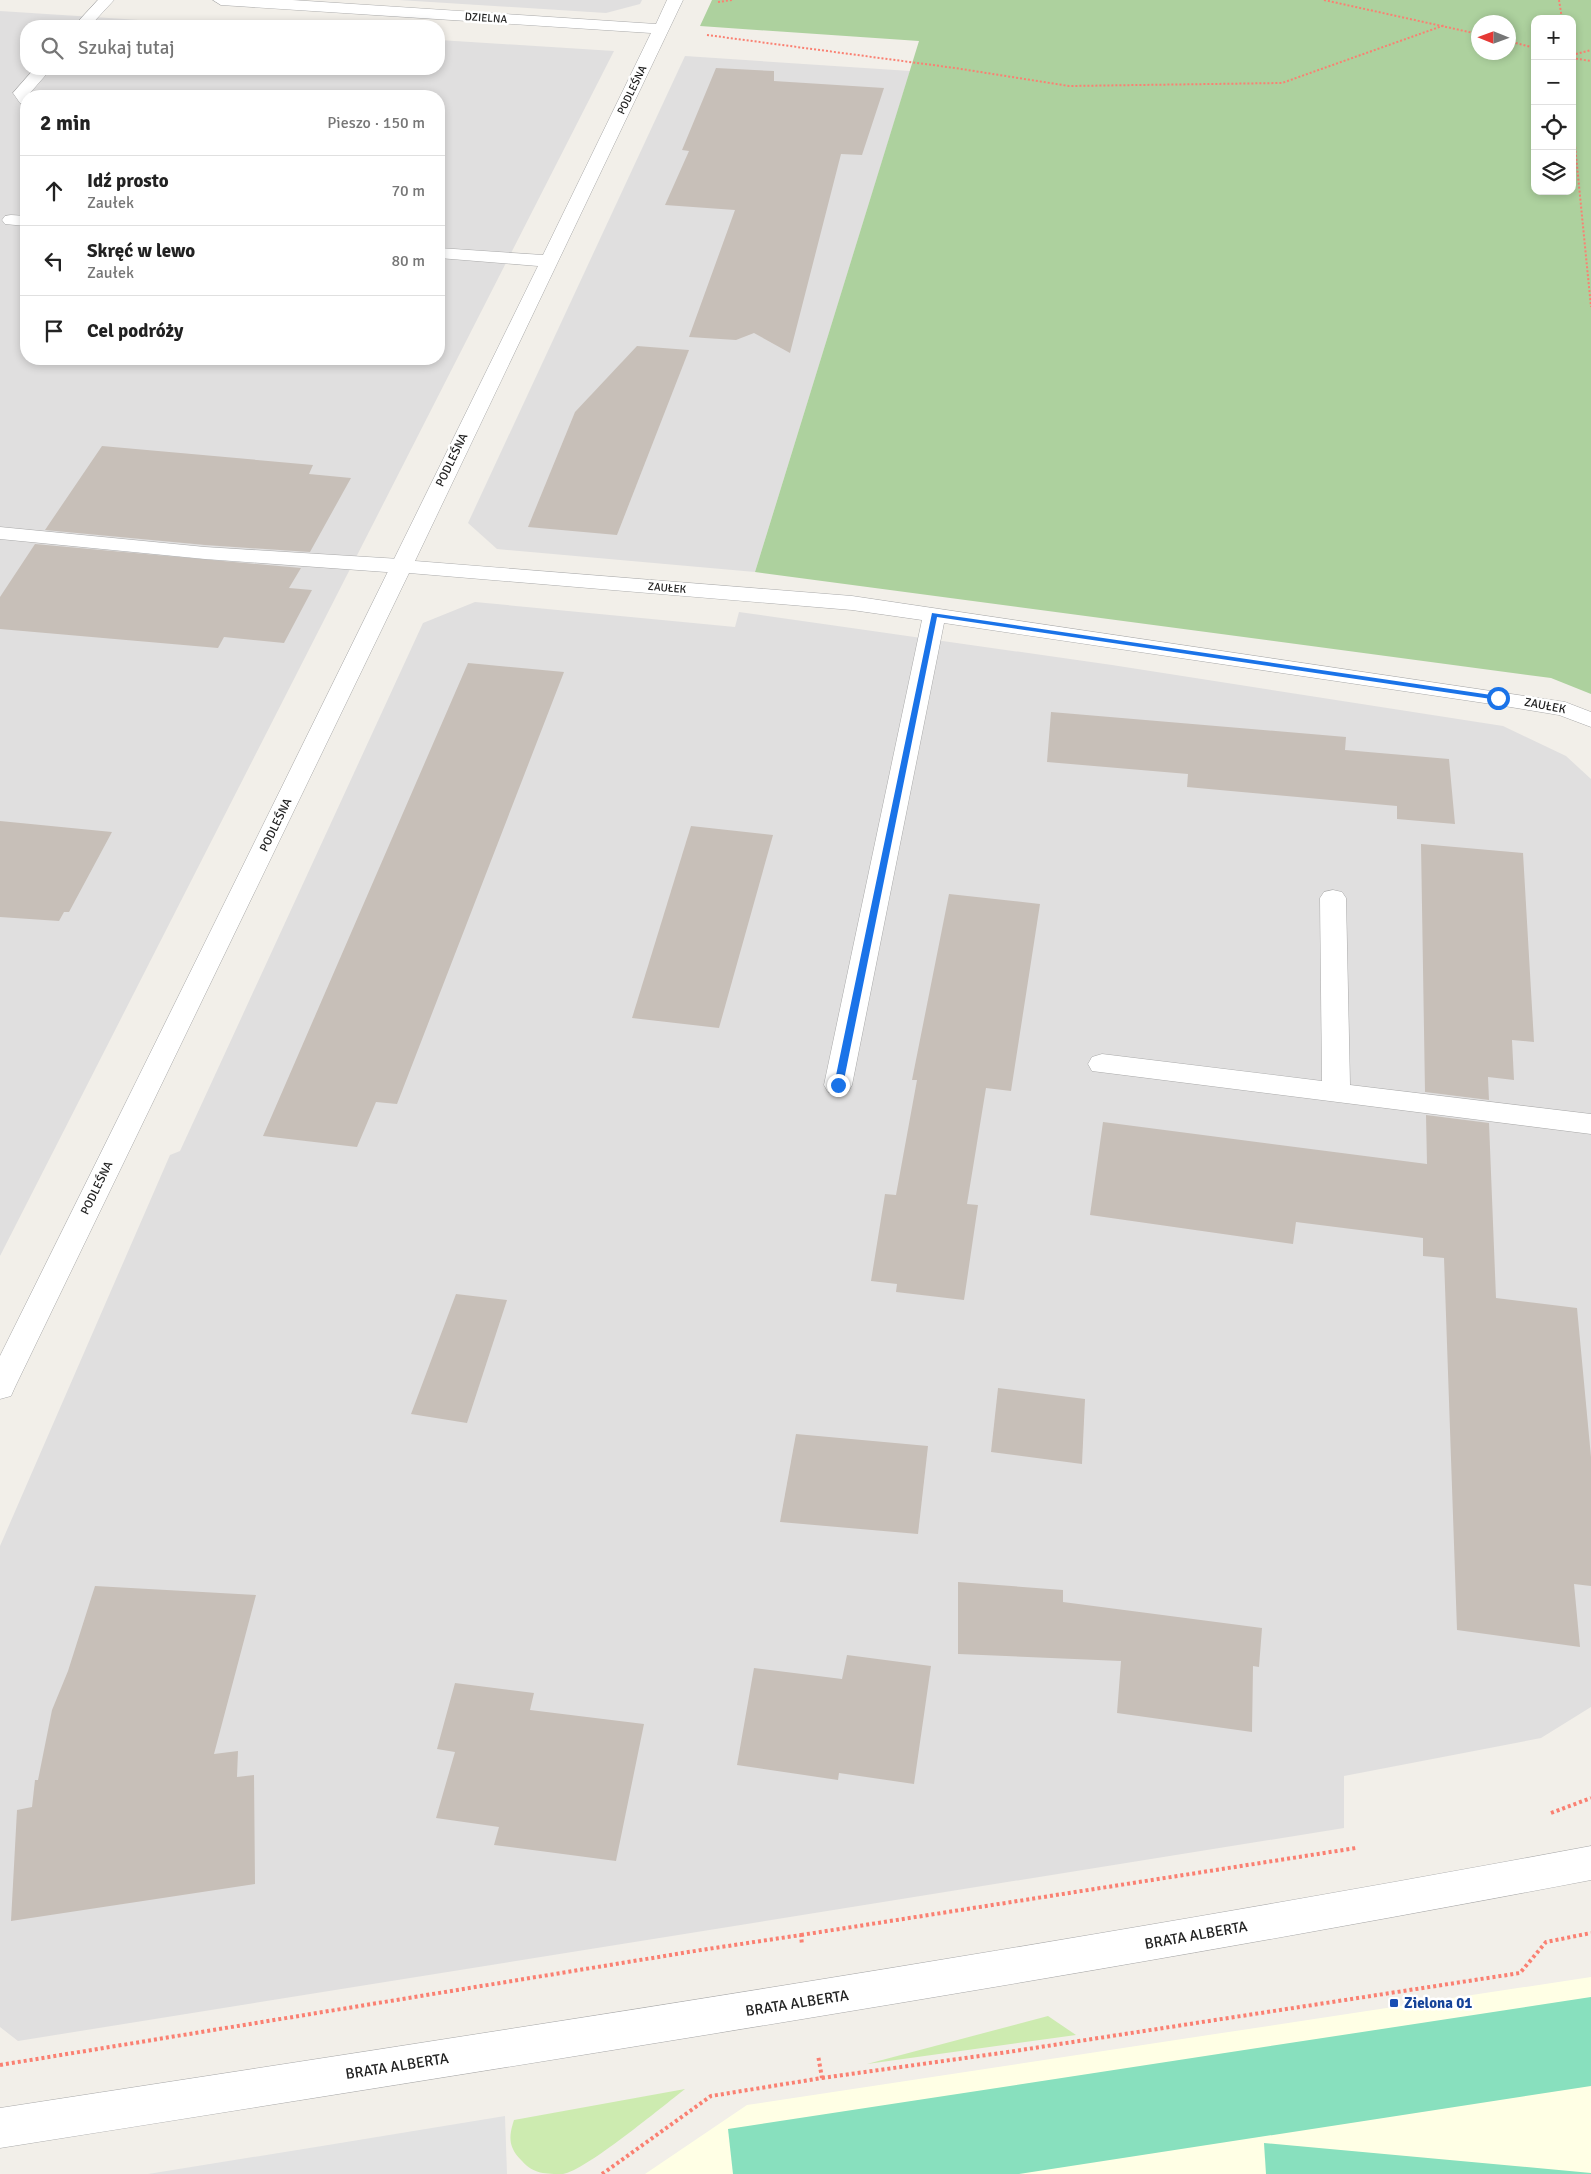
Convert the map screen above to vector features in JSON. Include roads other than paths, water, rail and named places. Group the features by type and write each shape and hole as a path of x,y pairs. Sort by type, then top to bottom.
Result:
{"street":[{"path":"88,20 106,0"},
{"name":"DZIELNA","path":"221,0 662,29"},
{"name":"PODLEŚNA","path":"0,1387 291,796 400,566 550,261 675,0"},
{"path":"24,90 38,75"},
{"path":"445,253 550,261"},
{"name":"ZAUŁEK","path":"0,533 215,554 400,566 852,603 1498,698 1565,709 1591,720"},
{"path":"838,1085 934,615"},
{"path":"1333,898 1336,1092"},
{"path":"1102,1064 1591,1124"},
{"name":"BRATA ALBERTA","path":"0,2128 810,2001 1322,1914 1591,1863"}],"place":[{"name":"Zielona 01","path":"1394,2003"}]}
